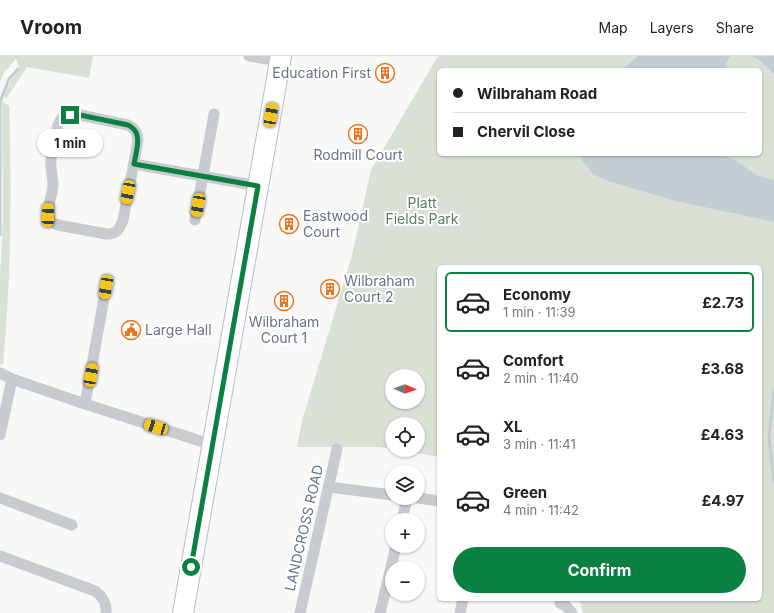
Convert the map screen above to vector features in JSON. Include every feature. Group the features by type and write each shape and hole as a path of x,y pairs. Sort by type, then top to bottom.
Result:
{"highway":[{"path":"183,613 281,58"}],"street":[{"path":"249,56 281,58"},
{"path":"195,220 214,114"},
{"path":"70,115 80,115 134,127 137,133 138,141 134,164 123,220 119,229 113,234 58,225 51,222 48,215 48,205 53,186 51,162 57,124 61,118 70,115"},
{"path":"134,164 258,186"},
{"path":"85,404 106,287"},
{"path":"0,373 12,379 85,404 212,445"},
{"path":"0,435 12,379"},
{"name":"LANDCROSS ROAD","path":"300,613 337,449"},
{"path":"329,487 385,494"},
{"path":"0,498 72,525"},
{"path":"425,499 437,501"},
{"path":"380,613 394,553"},
{"path":"0,556 96,591 102,596 107,607 106,613"},
{"path":"460,613 463,601"},
{"path":"559,605 566,606 572,613"}],"green space":[{"path":"0,56 93,56 89,78 27,67 6,99 4,96 11,80 20,69 16,59 4,73 0,82"},
{"name":"Platt Fields Park","path":"438,56 774,56 774,613 583,613 580,601 762,601 762,265 437,265 437,457 425,455 425,417 385,417 385,448 297,447 302,421 352,255 371,170"},
{"path":"2,101 9,106 10,171 9,268 3,365 0,364 0,277 3,218"}],"shaded area":[{"path":"638,56 731,56 726,63 726,68 624,68"},
{"path":"752,56 774,56 774,74 762,62"},
{"path":"580,156 726,156 737,161 756,175 774,180 774,222 676,201 607,181 593,174"}],"waterway":[{"path":"0,235 0,102 9,79 18,69"},
{"path":"774,390 769,438 774,481"}],"place":[{"name":"Education First","path":"385,73"},
{"name":"Rodmill Court","path":"358,134"},
{"name":"Eastwood Court","path":"289,224"},
{"name":"Wilbraham Court 2","path":"330,289"},
{"name":"Wilbraham Court 1","path":"284,301"},
{"name":"Large Hall","path":"131,330"}],"route":[{"path":"70,115 80,115 134,127 137,133 138,141 134,164 258,186 191,567"}]}
